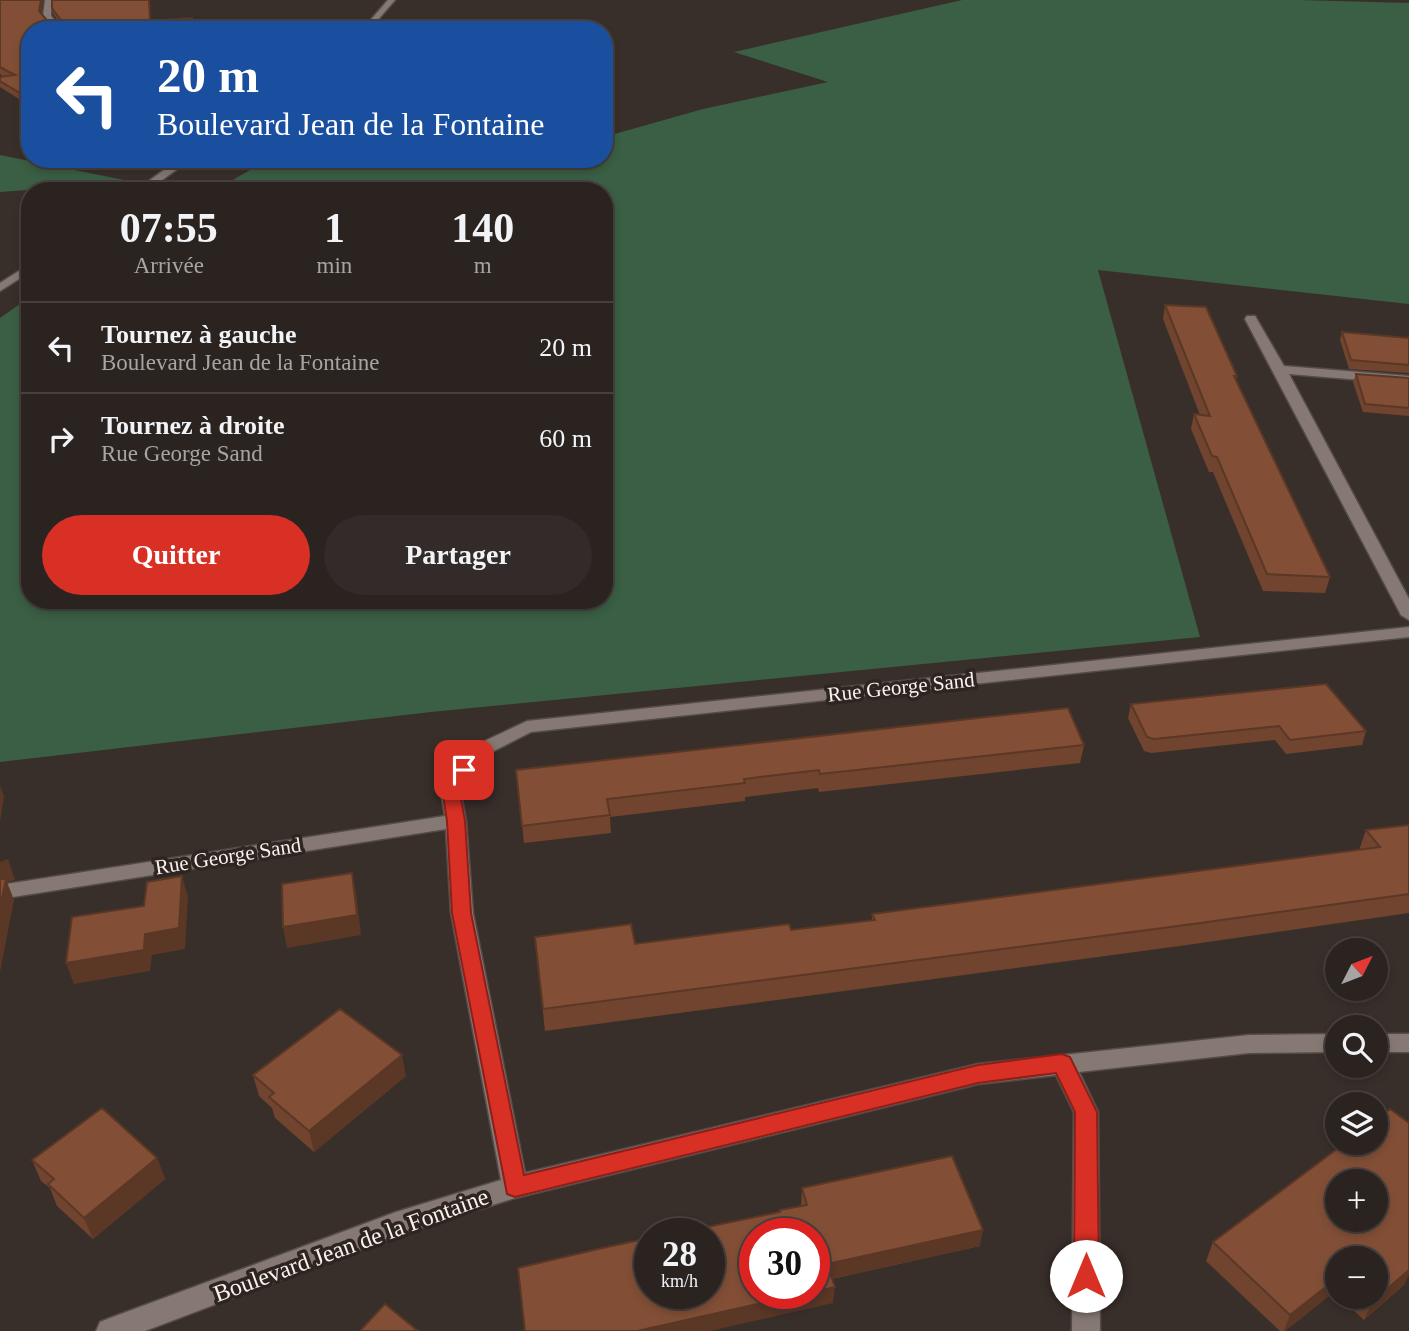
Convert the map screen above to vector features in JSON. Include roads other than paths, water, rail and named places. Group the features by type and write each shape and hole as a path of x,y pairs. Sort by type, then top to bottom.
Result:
{"street":[{"path":"48,0 47,16 51,21"},
{"path":"373,21 392,0"},
{"path":"153,182 173,168"},
{"path":"0,288 21,273"},
{"path":"1251,319 1409,615"},
{"path":"1280,369 1409,380"},
{"name":"Rue George Sand","path":"515,1187 462,913 456,821 450,788 477,752 527,727 1409,632"},
{"name":"Rue George Sand","path":"0,892 456,821"},
{"name":"Boulevard Jean de la Fontaine","path":"110,1331 396,1224 515,1187 978,1074 1249,1044 1325,1043"},
{"path":"1388,1043 1409,1043"},
{"path":"1062,1063 1086,1112 1086,1331"}]}
